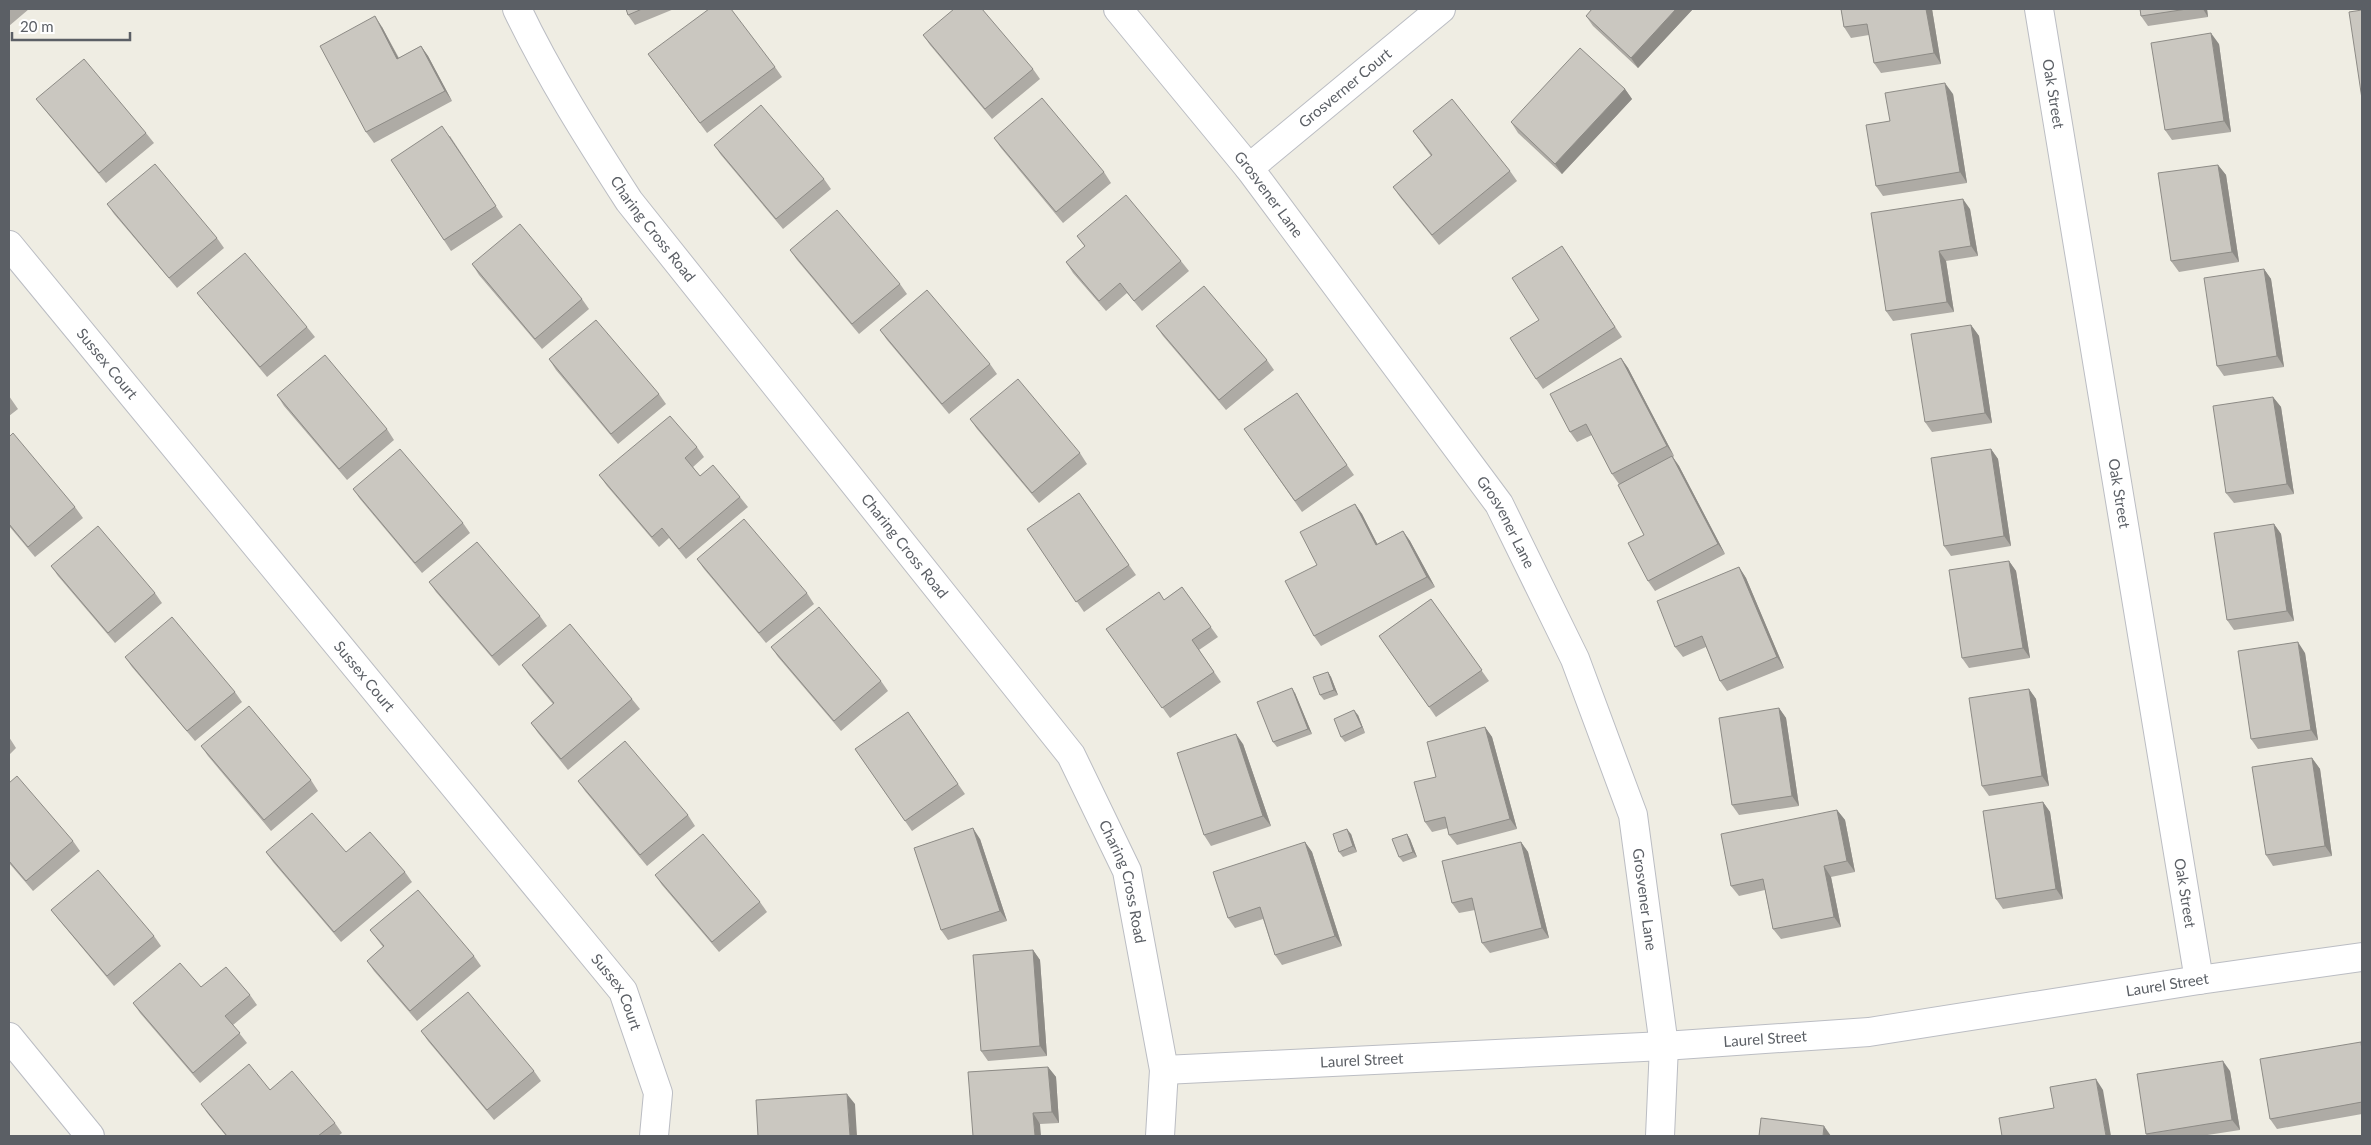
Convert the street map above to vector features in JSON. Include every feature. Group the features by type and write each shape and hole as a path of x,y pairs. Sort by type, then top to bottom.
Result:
{"street":[{"name":"Charing Cross Road","path":"517,9 532,41 629,201 1071,755 1127,871 1164,1070 1160,1136"},
{"name":"Grosvener Lane","path":"1118,9 1249,168 1499,504 1575,659 1632,815 1664,1046 1660,1136"},
{"name":"Grosverner Court","path":"1249,168 1441,9"},
{"name":"Oak Street","path":"2040,9 2198,980"},
{"name":"Sussex Court","path":"9,245 623,991 658,1093 654,1136"},
{"name":"Laurel Street","path":"1164,1070 1664,1046 1869,1032 2362,956"},
{"path":"9,1037 90,1136"}],"building":[{"path":"626,9 642,9 628,15"},
{"path":"709,9 731,9 775,67 700,123 648,54"},
{"path":"954,9 982,9 1033,69 985,109 923,35"},
{"path":"1592,9 1676,9 1631,58 1586,16"},
{"path":"1841,9 1926,9 1934,53 1874,63 1867,24 1844,27"},
{"path":"2140,9 2187,9 2141,16"},
{"path":"2362,10 2362,99 2349,12"},
{"path":"375,16 397,59 421,46 445,91 366,132 320,46"},
{"path":"2211,33 2224,121 2165,130 2151,43"},
{"path":"1580,48 1625,89 1555,164 1511,122"},
{"path":"84,59 146,133 99,173 36,99"},
{"path":"1945,83 1960,172 1876,186 1866,125 1890,121 1885,93"},
{"path":"1042,98 1104,172 1056,212 994,138"},
{"path":"1452,99 1510,171 1432,235 1393,187 1432,155 1413,131"},
{"path":"761,105 824,179 776,219 714,145"},
{"path":"442,126 496,206 444,240 391,160"},
{"path":"155,164 217,238 169,278 107,204"},
{"path":"2218,165 2232,252 2171,261 2158,173"},
{"path":"1126,195 1181,261 1134,301 1120,283 1099,301 1066,262 1085,246 1077,236"},
{"path":"1963,199 1971,246 1939,251 1947,302 1886,311 1871,213"},
{"path":"837,210 900,284 852,324 790,250"},
{"path":"520,224 582,299 535,339 472,264"},
{"path":"1562,246 1615,327 1536,379 1510,338 1539,320 1512,278"},
{"path":"245,253 307,327 260,367 197,293"},
{"path":"2264,269 2277,356 2217,366 2204,278"},
{"path":"1204,286 1267,360 1219,400 1156,326"},
{"path":"927,290 990,364 942,404 880,330"},
{"path":"596,320 659,394 611,434 549,359"},
{"path":"1971,325 1985,413 1925,422 1911,334"},
{"path":"325,355 387,429 339,469 277,395"},
{"path":"1621,358 1667,446 1612,474 1586,424 1570,432 1550,394"},
{"path":"1018,379 1080,453 1032,493 970,419"},
{"path":"1297,393 1347,465 1295,501 1244,429"},
{"path":"2273,397 2287,484 2226,493 2213,406"},
{"path":"670,416 697,447 685,458 700,476 713,465 740,497 679,549 662,528 652,537 599,475"},
{"path":"13,433 75,507 28,547 9,524 9,437"},
{"path":"400,449 463,523 415,563 353,489"},
{"path":"1991,449 2004,536 1944,546 1931,458"},
{"path":"1672,456 1718,544 1648,581 1628,543 1644,535 1618,485"},
{"path":"1079,493 1129,565 1076,602 1027,529"},
{"path":"1355,504 1376,545 1403,531 1427,577 1314,636 1285,581 1317,565 1300,532"},
{"path":"744,519 807,593 759,633 697,559"},
{"path":"2274,524 2287,611 2227,620 2214,533"},
{"path":"98,526 155,593 108,633 51,566"},
{"path":"477,542 540,616 492,656 429,582"},
{"path":"2009,561 2023,648 1962,658 1949,570"},
{"path":"1739,567 1777,657 1720,681 1702,636 1675,647 1657,601"},
{"path":"1182,587 1211,627 1192,640 1214,672 1162,708 1106,629 1159,592 1164,600"},
{"path":"1431,599 1482,670 1429,707 1379,636"},
{"path":"819,607 881,681 834,721 771,647"},
{"path":"172,617 235,692 187,731 125,657"},
{"path":"570,624 632,699 561,759 531,723 554,703 522,665"},
{"path":"2298,642 2311,730 2251,739 2238,651"},
{"path":"1328,672 1334,690 1320,695 1313,677"},
{"path":"1292,688 1308,729 1273,742 1257,702"},
{"path":"2029,689 2042,776 1982,786 1969,698"},
{"path":"249,706 311,780 264,820 201,746"},
{"path":"1779,708 1792,796 1732,805 1719,718"},
{"path":"1354,710 1362,727 1341,737 1334,719"},
{"path":"908,712 958,784 905,821 855,749"},
{"path":"1485,727 1510,819 1449,835 1445,817 1425,822 1414,782 1436,777 1427,742"},
{"path":"1236,734 1263,816 1204,835 1177,753"},
{"path":"625,741 688,815 640,855 578,781"},
{"path":"2312,758 2325,846 2266,855 2252,767"},
{"path":"17,776 73,841 26,881 9,861 9,783"},
{"path":"2043,802 2056,889 1996,899 1983,811"},
{"path":"1837,810 1847,861 1824,866 1834,917 1773,929 1763,879 1731,886 1721,834"},
{"path":"312,813 346,852 370,832 405,872 334,932 266,852"},
{"path":"973,828 1000,911 941,930 914,848"},
{"path":"1347,829 1353,846 1339,852 1333,834"},
{"path":"703,834 760,902 712,942 655,875"},
{"path":"1407,834 1413,852 1399,857 1392,839"},
{"path":"1305,842 1335,936 1275,955 1260,907 1228,918 1213,872"},
{"path":"1521,842 1542,928 1482,943 1472,898 1452,903 1442,861"},
{"path":"98,870 154,936 107,976 51,910"},
{"path":"418,890 474,956 410,1011 367,961 384,946 370,930"},
{"path":"1033,950 1040,1046 981,1051 973,955"},
{"path":"180,963 201,987 226,967 250,995 225,1016 240,1033 193,1073 133,1003"},
{"path":"468,992 534,1071 487,1110 421,1031"},
{"path":"2361,1042 2362,1102 2270,1119 2260,1059"},
{"path":"2223,1061 2232,1120 2146,1134 2137,1074"},
{"path":"249,1064 270,1090 292,1071 335,1123 318,1136 227,1136 201,1104"},
{"path":"1048,1067 1052,1112 1033,1113 1035,1136 973,1136 968,1072"},
{"path":"2096,1079 2106,1136 2002,1136 1999,1118 2054,1108 2050,1087"},
{"path":"847,1094 850,1136 758,1136 756,1100"},
{"path":"1761,1118 1824,1126 1823,1136 1759,1136"}]}
